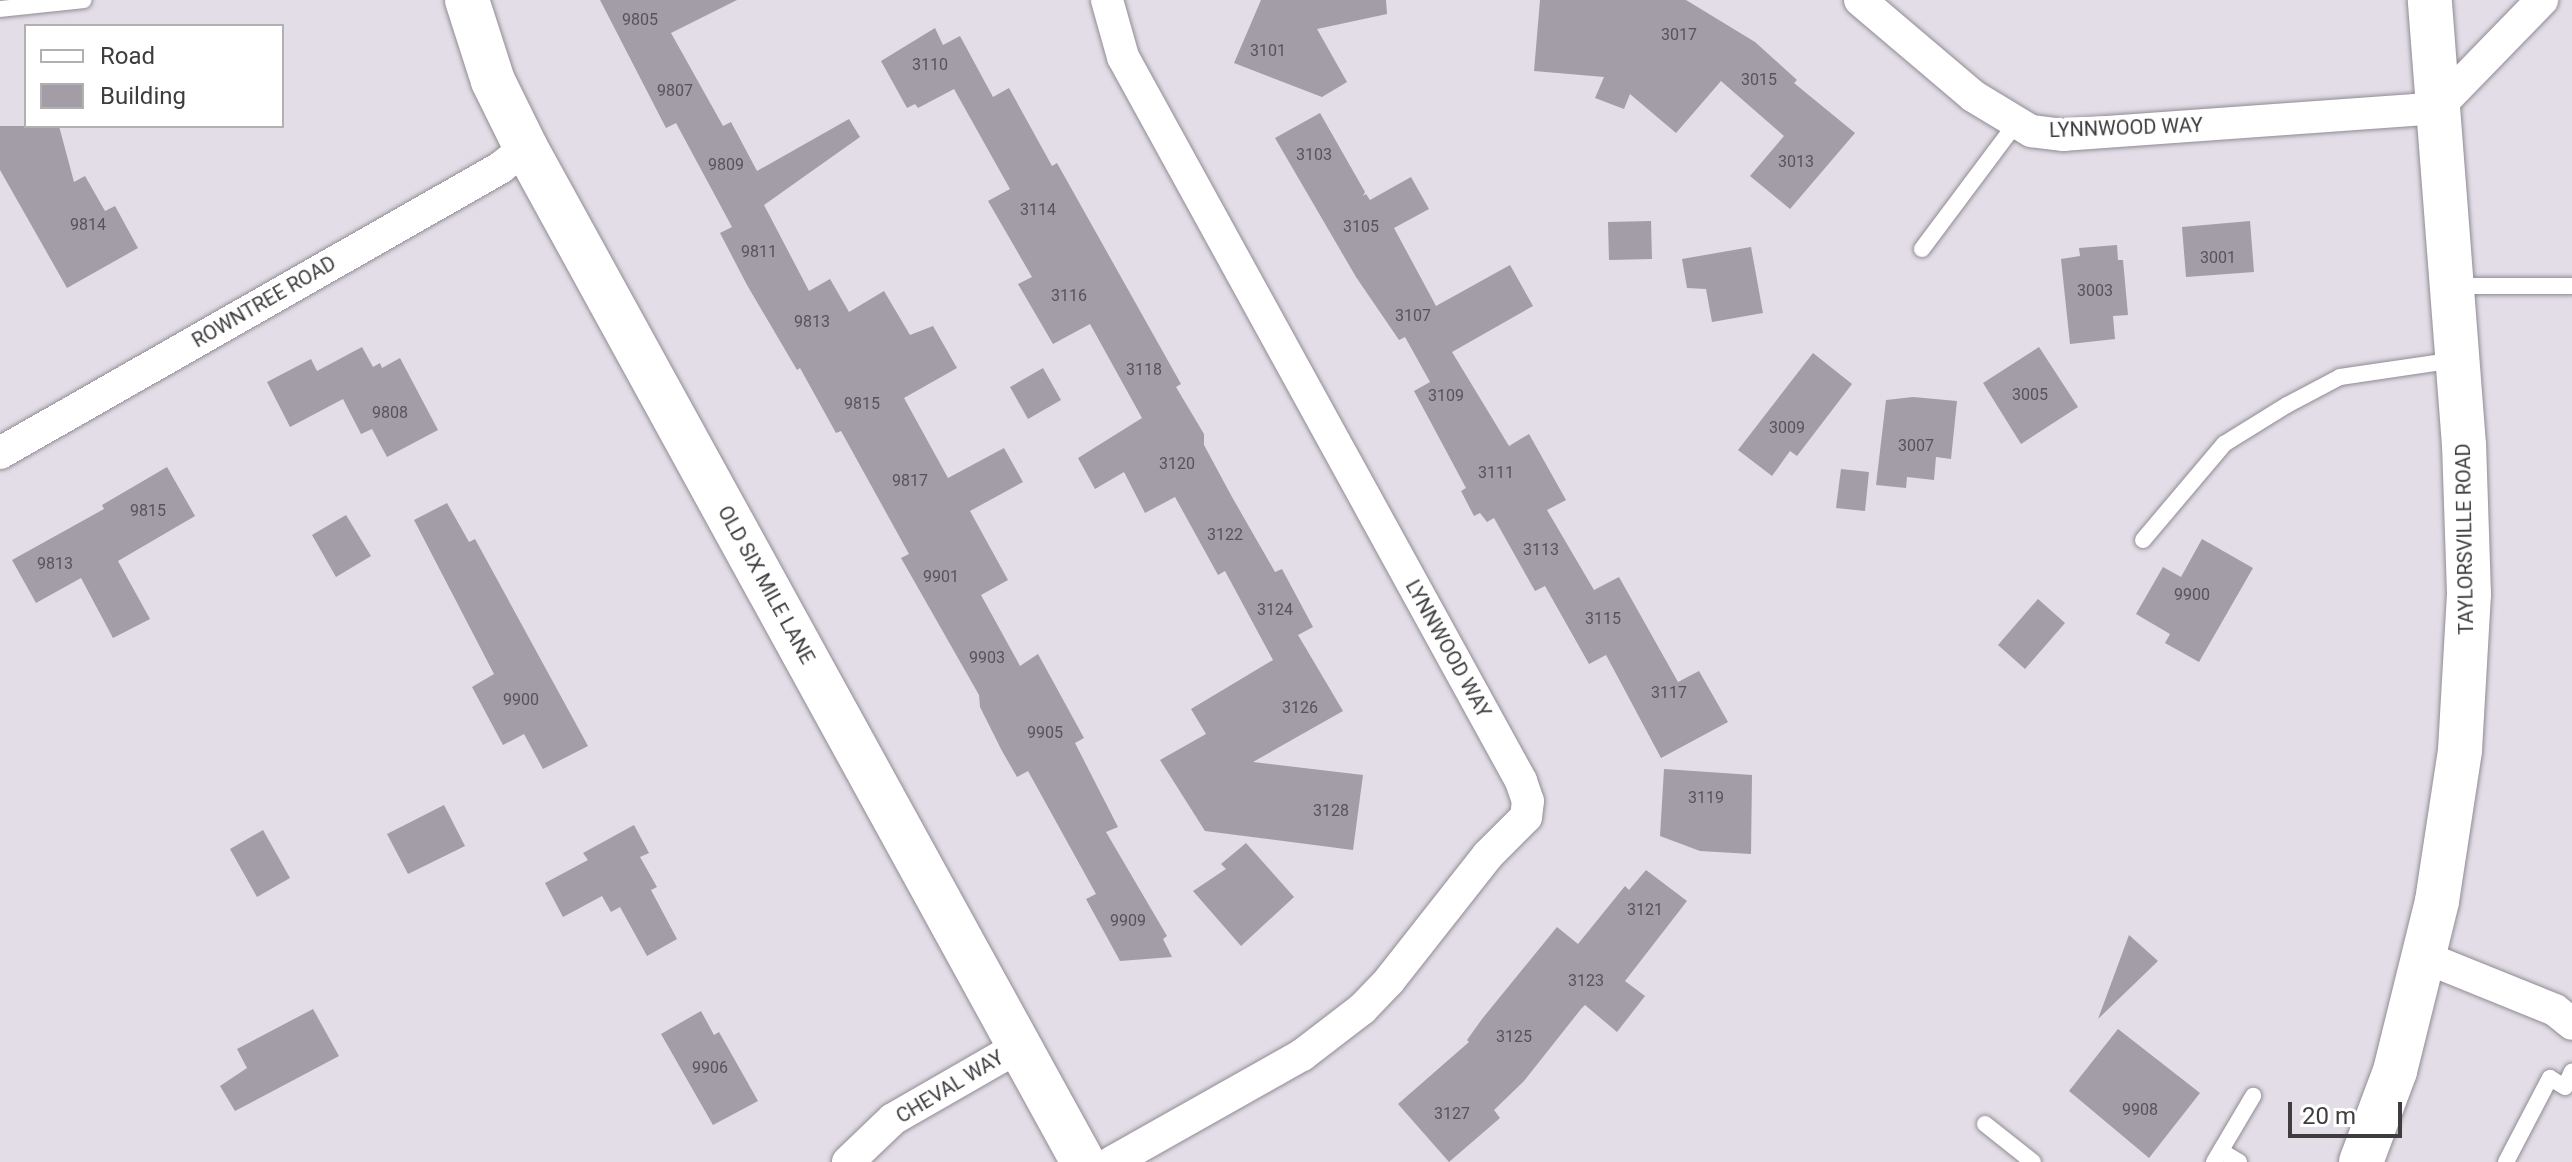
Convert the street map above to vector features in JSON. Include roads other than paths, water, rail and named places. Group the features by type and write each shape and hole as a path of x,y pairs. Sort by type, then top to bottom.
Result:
{"street":[{"name":"OLD SIX MILE LANE","path":"467,0 493,81 526,148 1083,1162"},
{"name":"LYNNWOOD WAY","path":"1107,0 1123,57 1521,781 1528,801 1526,817 1488,855 1389,981 1362,1009 1302,1055 1112,1162"},
{"name":"LYNNWOOD WAY","path":"1860,0 1973,96 2031,131 2064,135 2437,108"},
{"name":"TAYLORSVILLE ROAD","path":"2361,1162 2395,1071 2424,957 2437,901 2460,750 2469,594 2457,359 2430,0"},
{"path":"2437,108 2542,0"},
{"name":"ROWNTREE ROAD","path":"0,453 486,176 526,148"},
{"path":"2424,957 2555,1010 2572,1024"},
{"name":"CHEVAL WAY","path":"848,1162 893,1119 1018,1047"}],"lane":[{"path":"0,9 84,0"},
{"path":"1922,249 2017,122"},
{"path":"2451,286 2572,286"},
{"path":"2143,540 2224,444 2287,405 2340,377 2457,359"},
{"path":"2506,1162 2550,1078 2568,1090 2572,1071"},
{"path":"2239,1162 2218,1156 2253,1096"},
{"path":"1985,1124 2033,1162"}]}
